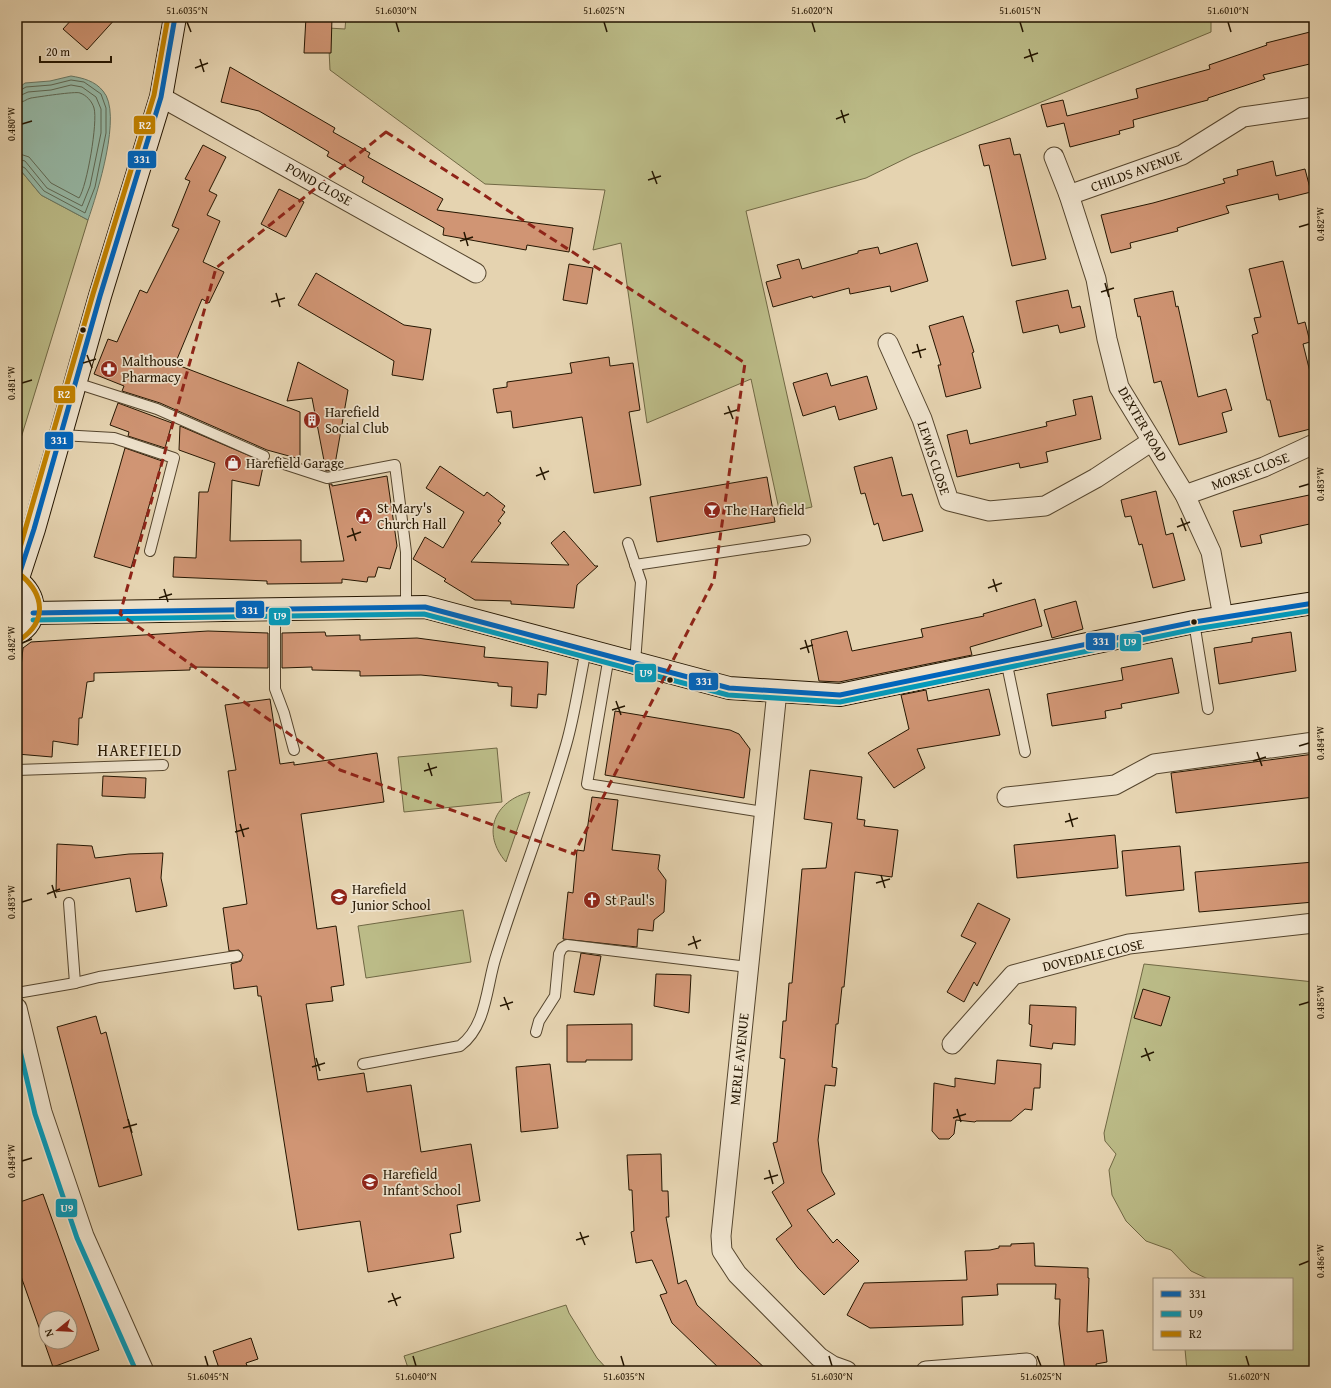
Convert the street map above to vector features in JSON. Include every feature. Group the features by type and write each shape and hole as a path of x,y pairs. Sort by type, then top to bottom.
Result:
{"street":[{"path":"17,633 25,628 33,613 34,604 25,587 17,581 61,435 100,296 161,97 174,17"},
{"name":"POND CLOSE","path":"161,97 476,273"},
{"name":"CHILDS AVENUE","path":"1069,195 1182,155 1243,117 1314,108"},
{"name":"DEXTER ROAD","path":"1054,157 1069,195 1096,280 1107,340 1119,387 1185,496 1211,552 1223,617"},
{"name":"LEWIS CLOSE","path":"888,343 922,419 949,501 989,511 1045,506 1096,478 1152,441"},
{"name":"MORSE CLOSE","path":"1185,496 1264,467 1314,444"},
{"path":"33,613 425,607 729,688 840,695 1194,622 1314,603"},
{"name":"MERLE AVENUE","path":"777,691 763,812 721,1236 722,1251 737,1274 819,1357 833,1366 848,1371"},
{"path":"1007,798 1115,785 1154,764 1314,742"},
{"name":"DOVEDALE CLOSE","path":"952,1044 1013,975 1129,944 1314,923"},
{"path":"17,1008 42,1112 84,1236 144,1371"},
{"path":"926,1371 1027,1363"}],"lane":[{"path":"76,383 157,410 264,456"},
{"path":"61,435 114,438 174,458 150,551"},
{"path":"281,463 327,478 395,465 406,552 406,607"},
{"path":"635,565 805,540"},
{"path":"628,543 641,582 635,663"},
{"path":"276,609 275,690 284,713 294,750"},
{"path":"1194,622 1208,709"},
{"path":"363,1064 460,1046 471,1038 479,1023 496,954 555,784 567,743 586,650"},
{"path":"609,656 587,784 763,812"},
{"path":"1006,660 1025,752"},
{"path":"17,770 163,765"},
{"path":"69,903 75,983"},
{"path":"536,1032 539,1021 555,996 559,954 562,948 567,944 748,967"},
{"path":"17,993 75,983 99,977 237,956"}],"highlighted area":[{"path":"386,132 745,363 714,580 574,854 340,770 120,614 216,268"}],"green space":[{"path":"346,17 1211,17 1211,32 913,155 866,178 746,211 812,507 780,514 751,379 647,423 621,243 593,250 605,190 485,184 330,70 328,28 345,29"},
{"path":"17,166 41,195 88,220 17,451"},
{"path":"497,748 502,802 404,812 398,757"},
{"path":"530,792 506,862 498,851 494,840 493,829 495,820 500,810 508,803 518,796"},
{"path":"463,910 471,962 366,978 358,926"},
{"path":"1144,964 1314,982 1314,1371 1187,1371 1185,1350 1293,1350 1293,1278 1206,1278 1191,1271 1171,1250 1146,1241 1126,1221 1112,1195 1109,1170 1116,1154 1105,1141 1104,1133"},
{"path":"566,1305 569,1313 597,1358 609,1371 409,1371 404,1356"}],"water":[{"path":"71,76 88,80 103,91 108,102 110,117 109,135 102,174 88,220 41,195 17,166 17,89 25,83 50,81"}],"building":[{"path":"74,17 117,17 87,50 63,29"},
{"path":"306,17 332,17 331,53 304,53"},
{"path":"1314,31 1314,63 1263,75 1265,79 1208,98 1208,100 1133,120 1134,127 1119,131 1120,134 1070,147 1064,123 1047,127 1041,105 1063,100 1067,116 1138,98 1136,89 1210,69 1209,65 1267,45 1266,43"},
{"path":"230,67 335,128 333,132 370,153 368,157 443,199 437,210 573,228 569,252 527,245 526,250 443,235 444,228 362,182 364,177 327,156 329,152 259,111 221,102"},
{"path":"1010,138 1014,155 1020,154 1046,259 1012,266 989,165 984,166 979,145"},
{"path":"203,145 226,157 209,191 217,195 207,215 220,221 203,262 224,272 209,303 202,299 175,364 300,412 300,459 267,450 160,403 122,391 124,386 94,374 108,339 117,342 140,290 147,293 179,229 172,226 190,181 185,179"},
{"path":"1273,161 1276,176 1305,169 1311,192 1279,200 1278,194 1226,206 1229,213 1177,228 1178,231 1130,243 1131,248 1111,253 1101,215 1153,203 1225,183 1223,179 1238,175 1237,170"},
{"path":"279,189 304,202 286,237 261,224"},
{"path":"917,243 928,281 891,292 890,286 850,294 849,288 813,298 812,296 773,307 766,282 781,278 777,265 799,259 802,269 858,253 858,251 878,247 880,254"},
{"path":"1283,261 1298,324 1305,322 1310,342 1303,344 1314,388 1314,428 1279,437 1270,400 1267,400 1252,335 1258,333 1254,318 1261,317 1249,269"},
{"path":"569,264 593,268 587,304 563,300"},
{"path":"316,273 404,325 431,329 423,380 392,375 394,361 298,305"},
{"path":"1068,290 1072,308 1080,306 1085,327 1060,333 1058,325 1023,333 1016,301"},
{"path":"1173,291 1176,307 1178,306 1198,397 1226,389 1232,410 1222,413 1227,432 1179,445 1161,381 1154,383 1140,316 1138,317 1134,299"},
{"path":"963,316 974,352 972,353 981,388 946,397 938,365 941,365 929,326"},
{"path":"609,357 610,366 633,363 640,410 629,412 641,485 594,493 582,417 513,428 511,411 497,413 493,389 507,387 507,382 572,373 570,363"},
{"path":"298,362 348,390 334,470 326,471 312,398 287,401"},
{"path":"827,373 831,386 867,376 877,409 839,420 835,406 803,416 793,383"},
{"path":"1092,396 1101,439 1046,452 1048,462 1020,468 1019,463 957,477 947,435 967,430 970,444 1047,426 1046,422 1076,415 1073,400"},
{"path":"118,403 172,423 165,448 128,436 129,432 110,425"},
{"path":"180,426 264,462 259,486 232,480 230,541 301,540 301,562 344,561 329,484 332,484 332,486 387,476 397,546 390,569 378,567 375,577 368,577 367,582 342,579 342,583 267,584 267,581 173,577 174,557 196,558 199,492 208,492 215,463 179,450"},
{"path":"125,448 162,461 131,568 94,557"},
{"path":"892,457 902,496 912,494 923,531 883,541 878,523 874,525 865,493 861,494 854,467"},
{"path":"440,466 484,496 487,492 505,506 502,510 505,512 498,521 501,523 471,562 569,565 551,543 564,531 595,566 598,566 577,585 574,608 511,604 511,601 475,600 444,581 446,579 413,559 425,537 443,548 464,512 426,488"},
{"name":"The Harefield","path":"767,477 775,522 657,542 650,497"},
{"path":"1156,491 1166,535 1173,533 1185,580 1153,588 1142,544 1139,545 1131,516 1125,517 1121,500"},
{"path":"1314,494 1314,523 1260,535 1262,543 1241,547 1233,511"},
{"path":"1035,599 1042,626 970,647 972,655 839,682 819,681 811,640 847,631 852,651 923,637 921,629 984,616 983,614"},
{"path":"1076,601 1083,629 1052,638 1044,610"},
{"path":"208,631 268,633 268,668 190,667 190,670 94,673 94,681 87,682 82,718 79,718 78,745 53,741 52,757 17,754 17,706 23,648 31,642"},
{"path":"325,632 326,636 360,635 360,640 417,638 485,647 484,657 548,662 546,695 538,694 537,708 511,706 512,687 498,686 498,683 421,675 360,676 360,671 312,670 312,667 282,668 282,633"},
{"path":"1291,632 1296,671 1219,684 1214,648 1252,642 1252,638"},
{"path":"1172,658 1179,693 1121,704 1122,708 1105,711 1106,718 1052,726 1047,694 1123,680 1121,668"},
{"path":"989,689 1000,735 917,749 925,768 894,788 868,753 909,729 901,695 926,690 928,701"},
{"path":"270,699 280,764 294,762 294,765 377,753 384,802 301,814 317,929 336,926 344,985 331,987 333,1001 306,1004 318,1080 364,1073 367,1092 411,1085 421,1152 471,1144 480,1201 457,1205 461,1232 450,1234 454,1258 368,1272 360,1221 298,1230 261,996 258,996 257,986 234,989 231,964 241,961 243,955 239,950 229,951 223,908 247,904 228,771 236,770 225,705"},
{"path":"615,711 730,730 739,734 750,749 744,798 605,775"},
{"path":"1314,754 1314,797 1176,813 1171,773"},
{"path":"810,770 862,777 857,819 865,820 864,826 898,830 892,877 855,872 844,987 842,987 838,1024 836,1024 832,1067 837,1068 835,1086 825,1085 818,1140 822,1172 835,1194 807,1210 833,1243 837,1239 859,1261 824,1295 798,1268 776,1239 792,1226 772,1192 784,1183 773,1143 777,1142 785,1059 780,1058 783,1021 786,1021 789,983 792,983 802,869 826,868 832,823 804,819"},
{"path":"103,776 146,778 145,798 102,796"},
{"path":"592,797 618,800 612,850 660,855 658,869 666,880 664,912 654,920 653,931 638,929 637,947 563,939 568,892 573,893 577,850 584,851"},
{"path":"1115,835 1118,868 1017,878 1014,845"},
{"path":"57,844 92,846 95,858 129,854 163,853 161,878 167,906 136,912 130,878 56,892"},
{"path":"1180,846 1184,890 1126,896 1122,851"},
{"path":"1314,862 1314,902 1199,912 1195,872"},
{"path":"978,903 1010,919 977,986 974,982 964,1002 947,992 976,943 961,936"},
{"path":"581,953 601,956 594,995 574,992"},
{"path":"656,974 691,975 689,1013 654,1006"},
{"path":"1143,989 1170,997 1161,1026 1134,1018"},
{"path":"1030,1005 1076,1007 1075,1045 1053,1043 1052,1049 1030,1046 1032,1025 1029,1024"},
{"path":"96,1016 101,1034 106,1032 142,1175 99,1187 57,1027"},
{"path":"632,1024 632,1060 586,1060 586,1062 567,1062 567,1025"},
{"path":"997,1060 1041,1064 1040,1088 1034,1088 1032,1110 1025,1109 1011,1121 975,1122 956,1120 954,1134 949,1139 939,1139 932,1131 934,1083 955,1087 955,1078 995,1084"},
{"path":"550,1064 558,1128 521,1132 516,1067"},
{"path":"661,1154 662,1191 668,1191 669,1217 666,1217 678,1284 686,1280 697,1305 768,1371 722,1371 672,1323 660,1295 667,1293 652,1260 636,1263 631,1232 634,1231 632,1190 629,1190 627,1155"},
{"path":"43,1194 99,1350 53,1367 47,1350 78,1350 78,1310 38,1310 38,1324 17,1265 17,1203"},
{"path":"1034,1243 1035,1266 1088,1268 1087,1332 1103,1330 1107,1362 1096,1364 1097,1371 1065,1371 1059,1324 1060,1299 1055,1299 1056,1284 997,1284 998,1295 962,1297 963,1325 870,1328 847,1315 864,1283 967,1280 965,1251 990,1250 999,1248 999,1246 1011,1246 1011,1244"},
{"path":"251,1338 258,1359 246,1363 249,1371 220,1371 213,1351"}],"transit line":[{"name":"R2","path":"17,558 93,294 154,95 168,17"},
{"name":"331","path":"17,581 34,529 100,296 161,97 175,17"},
{"name":"R2","path":"21,639 35,624 39,616 40,608 35,591 22,576"},
{"name":"331","path":"33,613 425,607 729,688 840,695 1194,622 1314,603"},
{"name":"U9","path":"33,620 424,614 728,695 840,702 1195,629 1314,610"},
{"name":"U9","path":"17,1038 35,1114 77,1238 136,1371"}],"place":[{"name":"Malthouse Pharmacy","path":"109,369"},
{"name":"Harefield Social Club","path":"312,420"},
{"name":"Harefield Garage","path":"233,463"},
{"name":"The Harefield","path":"712,510"},
{"name":"St Mary's Church Hall","path":"364,516"},
{"name":"Harefield Junior School","path":"339,897"},
{"name":"St Paul's","path":"592,900"},
{"name":"Harefield Infant School","path":"370,1182"}],"district":[{"name":"HAREFIELD","path":"140,750"}]}
